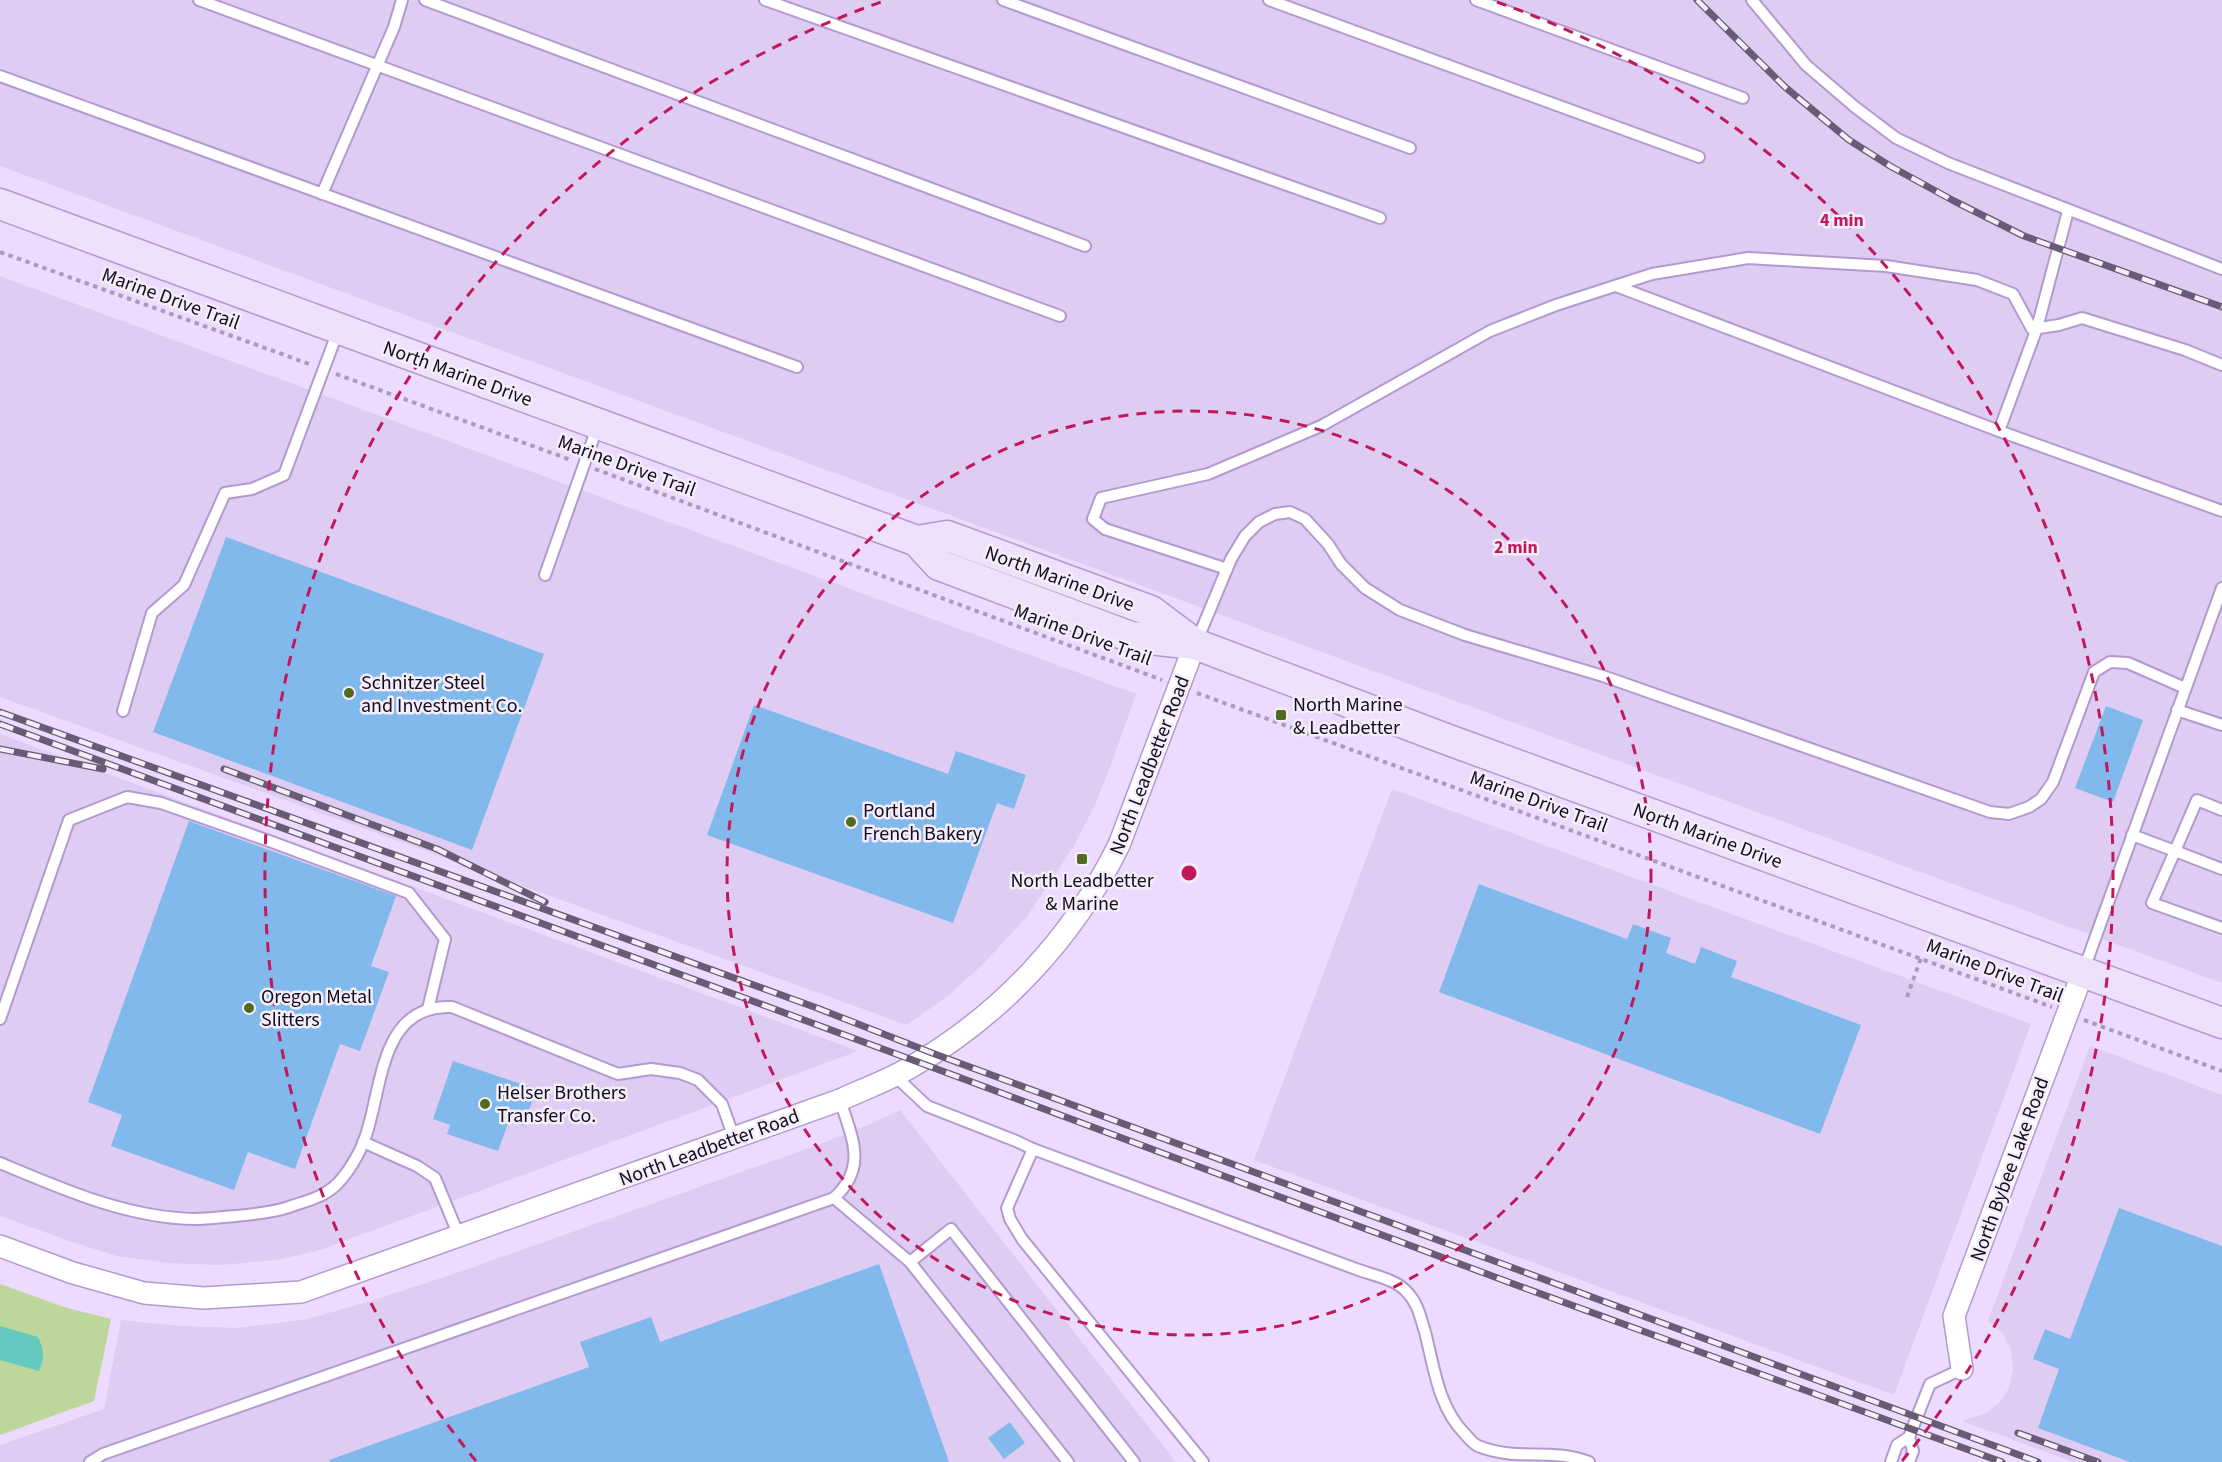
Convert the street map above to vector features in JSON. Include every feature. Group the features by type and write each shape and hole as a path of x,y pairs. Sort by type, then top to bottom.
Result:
{"main road":[{"name":"North Marine Drive","path":"0,204 917,541 947,536 1151,611 1195,644 1446,739 2222,1023"}],"street":[{"name":"North Leadbetter Road","path":"0,1246 73,1273 144,1293 204,1298 301,1292 840,1100 911,1067 961,1035 1012,993 1077,917 1103,877 1119,845 1195,644"},
{"name":"North Bybee Lake Road","path":"1962,1369 1954,1316 2083,972"}],"lane":[{"path":"199,0 1060,316"},
{"path":"322,194 394,27 402,0"},
{"path":"425,0 1084,246"},
{"path":"765,0 1380,218"},
{"path":"1003,0 1410,148"},
{"path":"1269,0 1699,157"},
{"path":"1476,0 1743,98"},
{"path":"1752,0 1806,65 1896,138 1942,161 2222,269"},
{"path":"0,76 796,367"},
{"path":"1999,430 2037,328 2068,211"},
{"path":"1227,569 1105,529 1093,519 1101,498 1196,477 1226,466 1321,426 1490,332 1556,305 1652,274 1748,258 1886,266 1977,280 2013,294 2032,329 2059,325 2082,318 2185,350 2222,365"},
{"path":"1616,286 2222,511"},
{"path":"123,711 152,612 184,585 225,493 252,489 284,475 338,329"},
{"path":"545,575 598,424"},
{"path":"1195,644 1227,569 1245,536 1259,522 1275,514 1290,512 1305,519 1328,544 1341,564 1365,588 1400,610 1465,635 1603,675 1990,812 2009,814 2029,807 2041,799 2053,782 2094,672 2110,662 2128,663 2185,688"},
{"path":"2083,972 2222,588"},
{"path":"2177,710 2222,725"},
{"path":"0,1019 69,820 127,798 161,803 409,893 445,939 428,1009"},
{"path":"2222,810 2197,800 2152,903 2222,928"},
{"path":"2132,835 2222,869"},
{"path":"0,1162 56,1187 126,1210 195,1219 272,1212 318,1197 338,1183 363,1142 389,1046 403,1026 415,1014 428,1009 452,1007 618,1074 651,1069 680,1073 698,1080 722,1104 734,1138"},
{"path":"894,1075 927,1106 1033,1149 1346,1265 1404,1289 1417,1303 1438,1384 1447,1409 1456,1424 1475,1445 1499,1455 1530,1458 1553,1454 1574,1456 1589,1462"},
{"path":"90,1462 103,1454 834,1198 850,1180 855,1162 854,1146 840,1100"},
{"path":"363,1142 417,1166 435,1178 459,1236"},
{"path":"1033,1149 1006,1208 1010,1219 1022,1239 1203,1462"},
{"path":"834,1198 910,1262 1068,1462"},
{"path":"910,1262 951,1229 1134,1462"},
{"path":"1891,1462 1897,1445 1909,1437 1930,1384 1962,1369"},
{"path":"1909,1437 1913,1451 1909,1462"}],"path":[{"name":"Marine Drive Trail","path":"0,252 584,465 2222,1071"},
{"path":"1907,997 1921,958"}],"shaded area":[{"path":"0,0 2222,0 2222,983 0,166"},
{"path":"0,276 1136,694 1095,805 1074,846 1026,918 984,963 949,995 907,1025 0,697"},
{"path":"0,734 858,1051 317,1251 276,1260 221,1265 168,1263 117,1256 0,1216"},
{"path":"1392,789 2031,1024 1894,1395 1254,1160"},
{"path":"2090,1046 2222,1095 2222,1462 2073,1462 1962,1421 1984,1414 1998,1404 2009,1388 2013,1370 2011,1350 2003,1333 1988,1321"},
{"path":"900,1110 1176,1462 0,1462 0,1445 104,1409 121,1320 181,1326 238,1328 308,1319 451,1275 823,1143"},
{"path":"0,1284 67,1308 111,1319 94,1401 0,1435"},
{"path":"0,1326 38,1337 43,1354 39,1371 0,1360"}],"building":[{"name":"Schnitzer Steel and Investment Co.","path":"226,537 544,654 472,850 153,732"},
{"name":"Portland French Bakery","path":"754,705 948,774 956,751 1026,775 1014,809 997,803 953,923 707,835"},
{"path":"2106,706 2143,720 2113,802 2075,788"},
{"name":"Oregon Metal Slitters","path":"189,821 396,896 371,966 389,972 360,1051 340,1044 295,1169 248,1152 234,1190 111,1146 122,1115 88,1102"},
{"path":"1479,884 1627,939 1633,924 1671,938 1666,953 1695,964 1701,947 1737,961 1731,977 1861,1025 1820,1134 1439,992"},
{"name":"Helser Brothers Transfer Co.","path":"453,1061 536,1089 524,1126 509,1121 498,1151 447,1134 450,1125 433,1119"},
{"path":"2119,1208 2222,1246 2222,1462 2130,1462 2038,1428 2059,1369 2033,1359 2045,1329 2070,1339"},
{"path":"879,1264 949,1462 330,1462 329,1460 589,1367 580,1342 651,1317 660,1342"},
{"path":"1010,1422 1025,1443 1004,1459 988,1438"}],"railway":[{"path":"1697,0 1785,87 1849,140 1890,166 2024,236 2222,307"},
{"path":"0,712 817,1008 932,1053 2038,1462"},
{"path":"0,724 1519,1286 2002,1462"},
{"path":"0,749 103,769"},
{"path":"224,769 437,849 545,902"},
{"path":"2018,1433 2098,1462"}],"place":[{"name":"Schnitzer Steel and Investment Co.","path":"349,693"},
{"name":"North Marine & Leadbetter","path":"1281,715"},
{"name":"Portland French Bakery","path":"851,822"},
{"name":"North Leadbetter & Marine","path":"1082,859"},
{"name":"Oregon Metal Slitters","path":"249,1008"},
{"name":"Helser Brothers Transfer Co.","path":"485,1104"}]}
